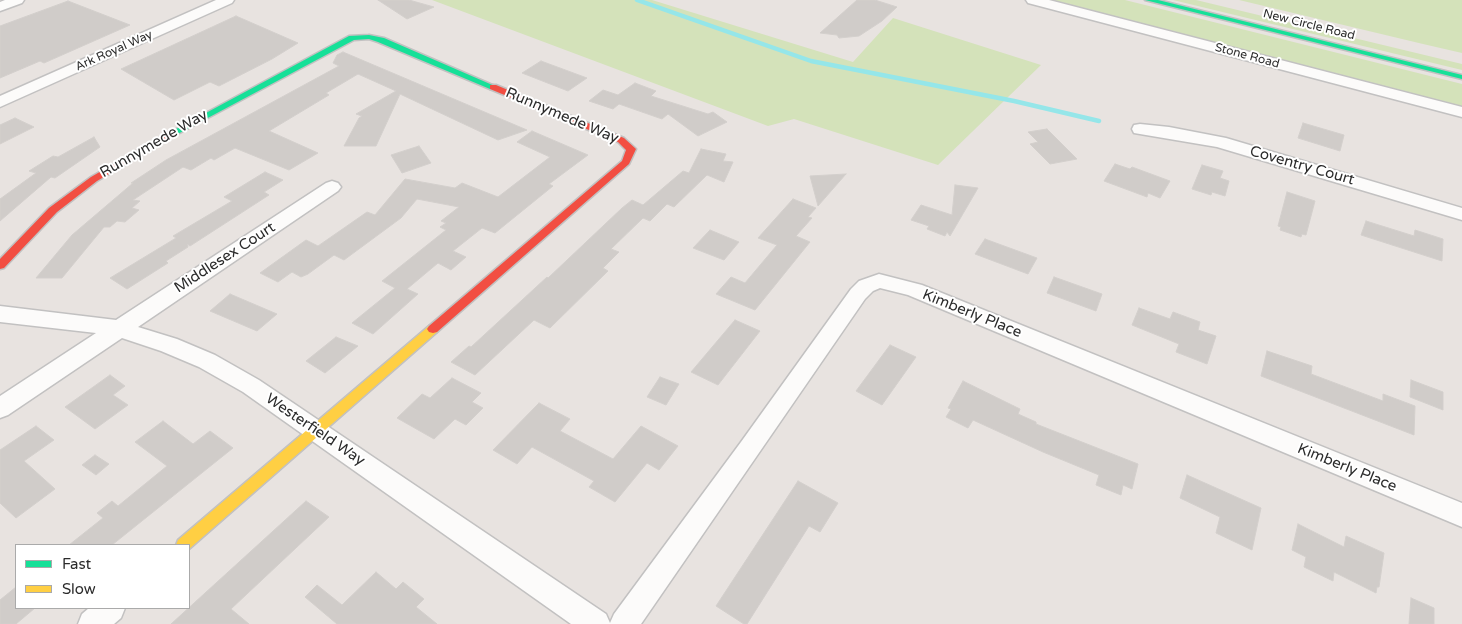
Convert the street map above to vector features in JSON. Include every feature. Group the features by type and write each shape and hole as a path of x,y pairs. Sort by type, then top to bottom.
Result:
{"main road":[{"name":"New Circle Road","path":"1149,0 1462,77"},
{"name":"Runnymede Way","path":"0,265 53,210 94,179 179,129 352,38 369,37 381,40 626,144 631,149 626,162 184,544"}],"street":[{"path":"0,7 17,0"},
{"name":"Ark Royal Way","path":"0,102 227,0"},
{"name":"Stone Road","path":"1032,0 1462,112"},
{"name":"Coventry Court","path":"1140,129 1169,132 1220,142 1462,214"},
{"name":"Middlesex Court","path":"0,408 117,328 332,187"},
{"name":"Kimberly Place","path":"624,624 750,449 858,294 866,286 879,282 916,290 1462,515"},
{"name":"Westerfield Way","path":"0,314 52,318 117,328 169,345 207,361 251,386 596,624"},
{"path":"92,624 110,609"}],"green space":[{"path":"432,0 652,0 853,62 893,18 1041,65 938,165 794,119 768,126"},
{"path":"1049,0 1125,0 1462,84 1462,107"},
{"path":"1173,0 1196,0 1462,64 1462,70"},
{"path":"1239,0 1462,0 1462,53 1423,44"}],"building":[{"path":"378,0 409,0 434,7 407,19"},
{"path":"857,0 875,0 897,7 882,21 859,36 839,38 837,35 820,33"},
{"path":"68,1 130,25 44,63 40,61 0,78 0,26"},
{"path":"236,16 298,43 272,59 219,86 210,82 174,100 121,69"},
{"path":"343,52 527,130 498,140 400,94 376,146 344,146 359,118 362,116 356,114 396,91 358,74 326,93 329,95 269,131 318,153 289,170 235,148 214,160 211,158 191,170 183,167 133,200 140,201 132,208 139,210 125,222 117,221 110,227 104,227 62,278 36,278 72,235 133,183 131,183 166,160 339,66 333,63 337,55"},
{"path":"541,61 587,78 568,91 522,73"},
{"path":"635,83 656,91 651,96 708,114 713,112 727,122 698,136 668,114 662,119 619,104 613,109 589,101 603,90 618,95"},
{"path":"15,118 34,127 0,144 0,125"},
{"path":"1303,123 1344,135 1340,151 1298,138"},
{"path":"1047,129 1077,159 1050,164 1030,144 1038,142 1028,132"},
{"path":"532,131 588,155 549,184 553,186 495,233 482,228 453,251 466,257 451,270 438,263 407,289 418,294 373,334 352,323 395,288 382,281 446,230 440,227 446,223 441,221 459,207 417,199 401,218 344,260 334,255 308,274 301,277 292,272 278,282 260,273 306,240 318,246 367,212 375,215 405,179 455,188 462,183 498,197 550,157 517,142"},
{"path":"94,137 100,147 55,178 51,177 0,221 0,199 36,173 29,171 53,156 58,157"},
{"path":"419,146 431,163 402,173 391,155"},
{"path":"701,149 726,154 723,161 733,162 724,182 707,175 674,207 667,204 650,221 643,218 611,249 619,252 603,268 608,271 550,328 534,320 475,375 451,362 469,346 471,347 632,200 643,205 683,171 689,173"},
{"path":"1115,164 1130,169 1132,167 1170,181 1160,198 1148,193 1147,197 1104,181"},
{"path":"1202,165 1223,171 1220,178 1229,181 1225,196 1212,192 1211,195 1192,189"},
{"path":"265,172 283,180 264,192 269,195 190,246 187,244 188,247 166,261 168,263 127,289 110,278 176,238 173,236 232,201 224,197"},
{"path":"846,174 818,206 810,176"},
{"path":"955,185 978,188 950,236 947,232 945,236 927,229 929,226 911,220 921,205 952,215"},
{"path":"1287,192 1315,201 1306,235 1302,234 1301,237 1280,230 1281,227 1278,226"},
{"path":"793,199 816,208 808,217 812,218 796,236 810,242 755,310 716,294 731,277 745,283 777,245 758,238"},
{"path":"1366,221 1414,236 1415,230 1443,239 1442,261 1361,235"},
{"path":"710,230 739,242 724,260 693,248"},
{"path":"985,239 1037,258 1028,274 975,254"},
{"path":"1054,277 1102,294 1096,311 1047,293"},
{"path":"230,294 277,314 257,331 210,311"},
{"path":"1139,308 1170,319 1173,312 1200,322 1198,330 1216,336 1207,364 1176,352 1179,344 1132,325"},
{"path":"735,320 760,331 718,385 691,372"},
{"path":"336,337 358,346 325,373 306,361"},
{"path":"890,345 916,357 882,405 856,391"},
{"path":"1267,351 1312,366 1311,374 1383,401 1383,394 1415,406 1414,435 1261,376"},
{"path":"110,375 125,386 113,395 128,405 95,429 65,407"},
{"path":"660,377 679,384 666,405 647,397"},
{"path":"452,378 481,393 472,402 483,408 466,425 455,419 434,439 397,418 422,394 430,398"},
{"path":"1411,380 1443,392 1443,410 1410,397"},
{"path":"963,381 1020,409 1018,414 1036,422 1036,424 1138,464 1132,489 1123,485 1121,495 1096,485 1099,475 973,420 968,428 946,417 951,409 948,408"},
{"path":"539,403 570,419 560,431 613,459 641,426 678,446 659,470 647,463 615,502 589,487 594,481 532,447 517,464 493,450"},
{"path":"163,421 193,444 210,431 233,448 113,544 70,544 103,518 97,513 112,501 118,506 167,466 135,442"},
{"path":"36,426 54,440 24,461 55,489 16,518 0,503 0,450"},
{"path":"95,455 109,464 96,475 82,465"},
{"path":"1187,475 1261,508 1252,550 1216,533 1220,517 1180,498"},
{"path":"798,481 838,503 820,532 809,526 747,624 744,624 716,606"},
{"path":"306,501 329,517 231,609 249,624 171,624 187,609 190,609 190,607"},
{"path":"1298,524 1344,547 1346,536 1384,553 1379,587 1377,587 1376,593 1334,572 1333,581 1304,567 1306,557 1292,550"},
{"path":"376,572 396,589 403,582 424,599 416,607 437,624 337,624 305,597 317,585 342,605"},
{"path":"15,588 15,609 34,609 16,624 0,624 0,600"},
{"path":"1411,598 1434,608 1434,624 1409,624"}],"waterway":[{"path":"637,0 811,61 1014,101 1099,121"}],"traffic: fast":[{"path":"1149,0 1462,77"},
{"path":"169,135 352,38 369,37 381,40 493,87"}],"traffic: slow":[{"path":"184,544 433,329"}],"traffic: jam":[{"path":"433,329 626,162 631,149 621,140 493,87"},
{"path":"0,265 53,210 94,179 169,135"}]}
